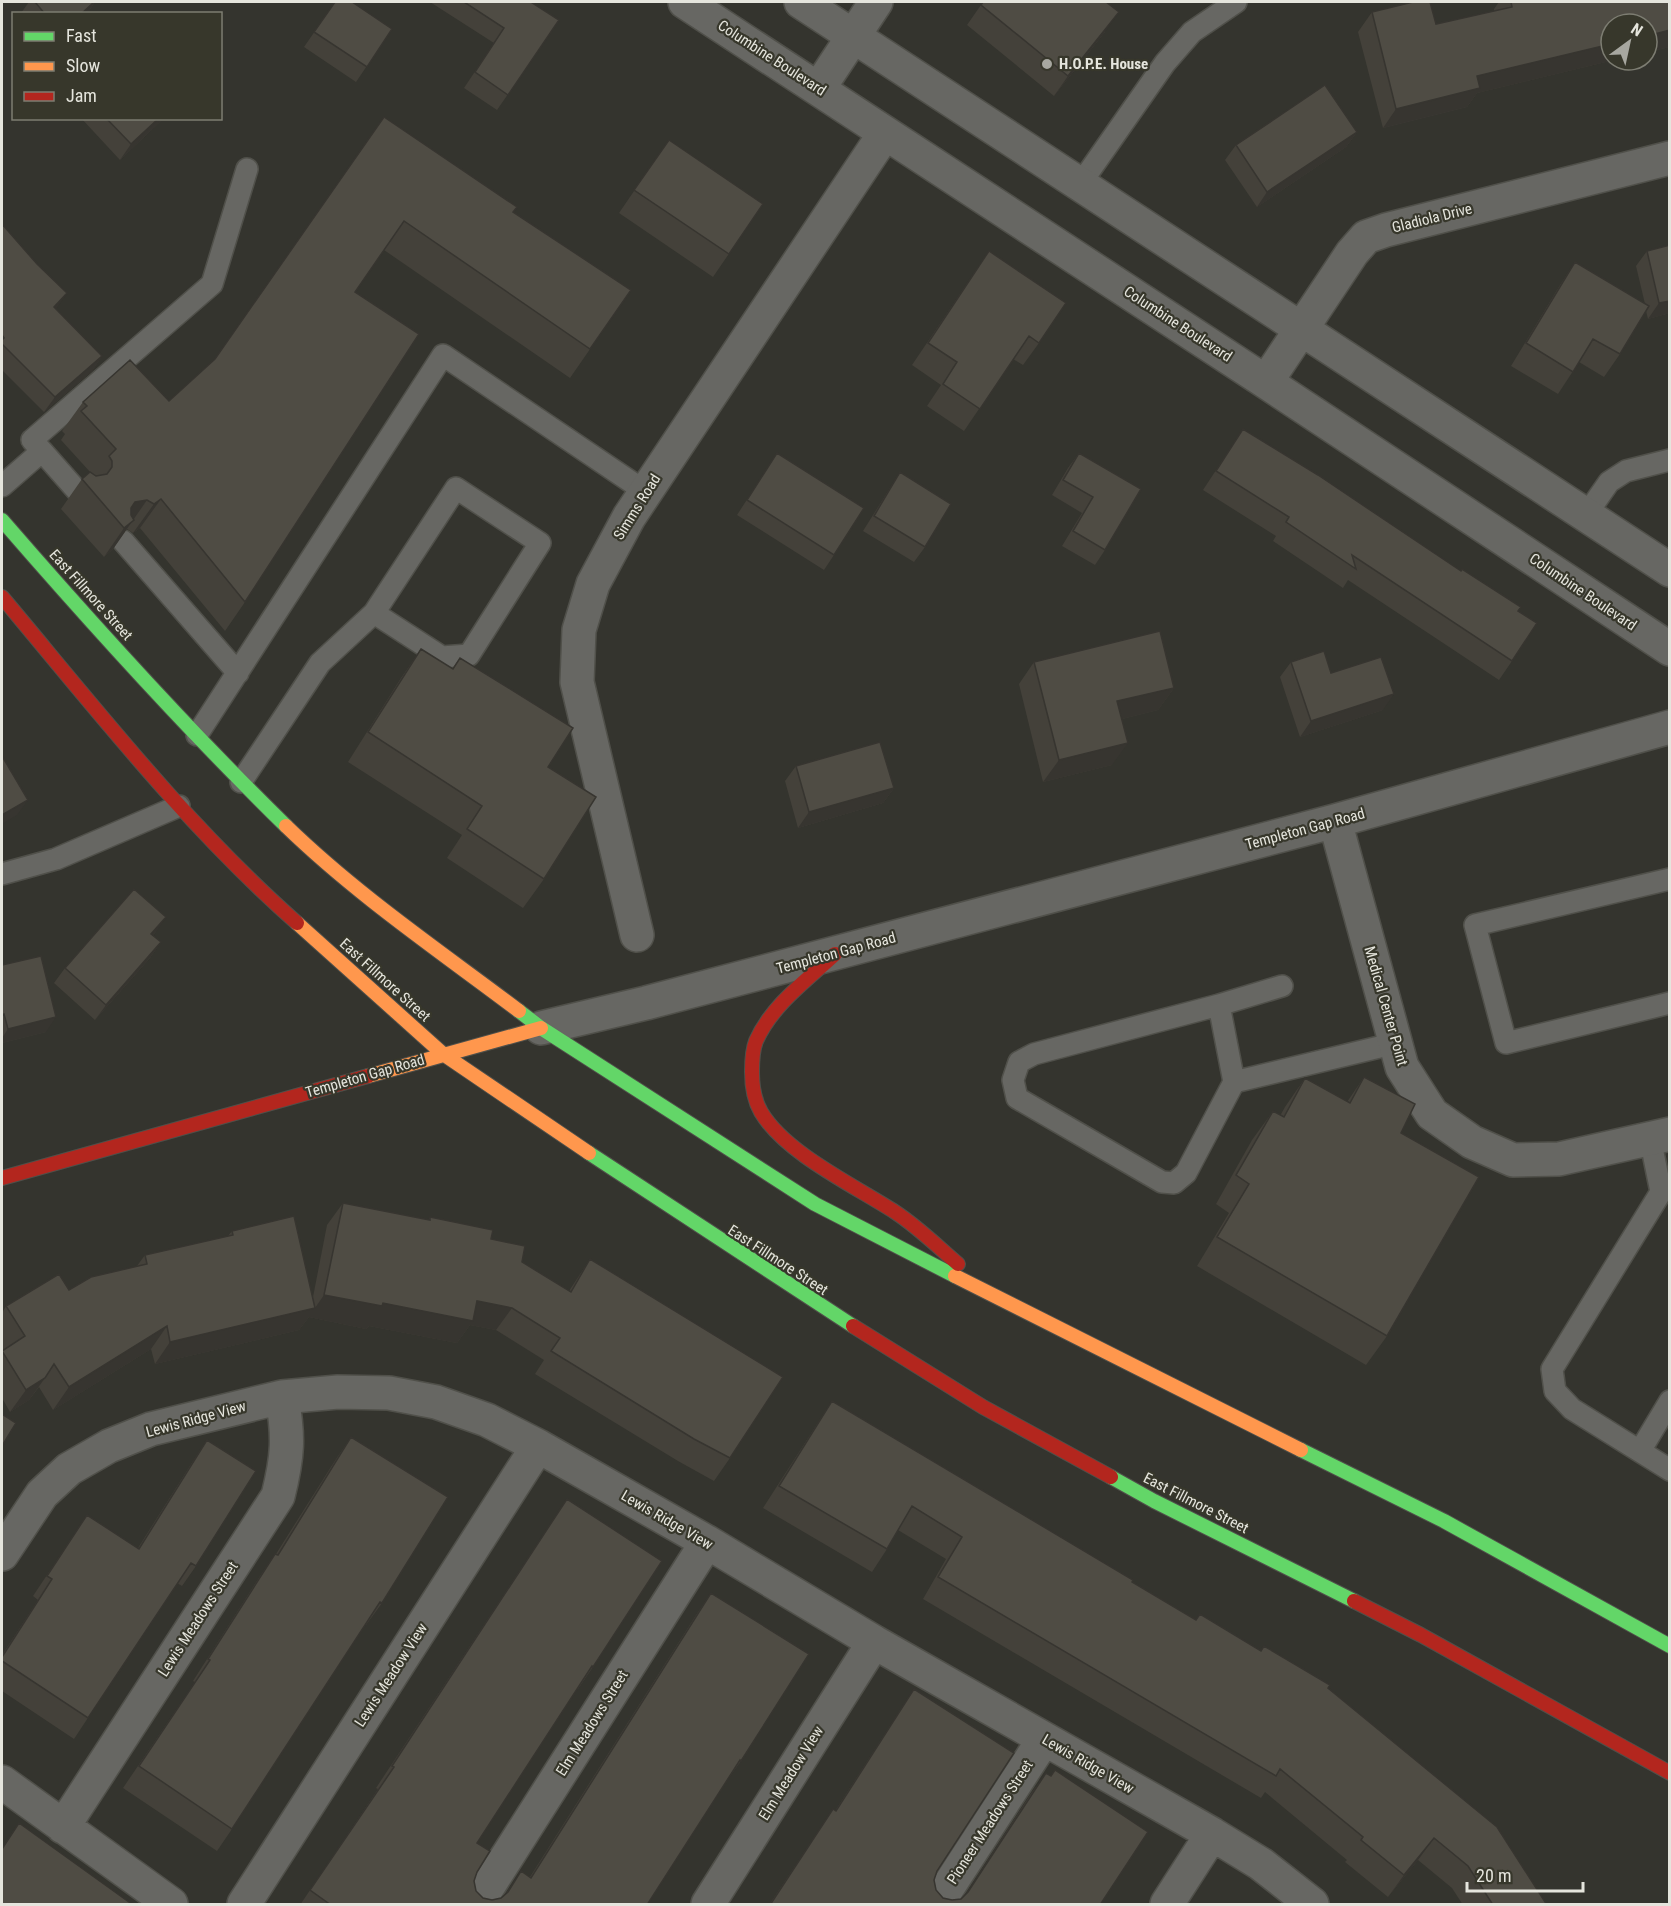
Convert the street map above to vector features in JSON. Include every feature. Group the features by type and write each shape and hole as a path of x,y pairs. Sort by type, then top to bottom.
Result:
{"main road":[{"name":"East Fillmore Street","path":"2,520 67,595 241,782 312,851 541,1028 815,1204 998,1299 1444,1521 1670,1646"},
{"name":"East Fillmore Street","path":"5,607 179,806 275,904 443,1054 803,1296 983,1407 1154,1501 1421,1635 1670,1773"},
{"path":"835,954 782,1004 766,1023 756,1042 752,1064 752,1087 761,1113 777,1133 804,1154 898,1214 998,1299"},
{"name":"Templeton Gap Road","path":"2,1178 541,1028"}],"street":[{"name":"Columbine Boulevard","path":"685,2 1670,649"},
{"path":"801,2 1302,327 1670,570"},
{"path":"819,88 876,2"},
{"name":"Simms Road","path":"637,935 577,682 579,630 593,584 629,517 885,133"},
{"name":"Gladiola Drive","path":"1266,382 1352,254 1366,237 1670,158"},
{"name":"Templeton Gap Road","path":"541,1028 835,954 1335,821 1670,727"},
{"name":"Medical Center Point","path":"1335,821 1402,1068 1432,1114 1472,1142 1513,1160 1559,1159 1660,1136"},
{"name":"Lewis Ridge View","path":"2,1554 42,1494 69,1469 110,1446 151,1429 282,1397 338,1392 389,1393 436,1401 487,1420 538,1446 707,1542 874,1642 1212,1834 1261,1864 1312,1905"},
{"name":"Lewis Meadows Street","path":"63,1827 278,1496 286,1465 288,1429 282,1397"},
{"name":"Lewis Meadow View","path":"244,1905 538,1446"},
{"name":"Elm Meadows Street","path":"477,1905 707,1542"},
{"name":"Elm Meadow View","path":"708,1905 874,1642"},
{"name":"Pioneer Meadows Street","path":"937,1905 1044,1739"},
{"path":"2,1782 171,1905"},
{"path":"1167,1905 1212,1834"}],"lane":[{"path":"1081,183 1165,63 1185,39 1236,2"},
{"path":"79,493 32,440 212,284 247,169"},
{"path":"197,735 444,355 646,492"},
{"path":"2,486 42,451"},
{"path":"1586,515 1609,482 1626,471 1670,460"},
{"path":"241,782 320,663 374,613 456,488 540,543 470,656 442,657 374,613"},
{"path":"123,541 238,673"},
{"path":"2,874 56,859 179,806"},
{"path":"1670,879 1476,925 1506,1043 1670,1003"},
{"path":"1219,1005 1234,1082 1186,1173 1174,1183 1162,1182 1017,1098 1013,1080 1019,1062 1034,1054 1282,986"},
{"path":"1234,1082 1396,1043"},
{"path":"1660,1136 1660,1192 1552,1369 1555,1391 1572,1409 1670,1470"},
{"path":"1640,1451 1670,1401"}],"building":[{"path":"35,2 94,2 83,12 43,12"},
{"path":"335,2 352,2 392,29 367,67 314,32"},
{"path":"464,2 531,2 559,20 508,95 475,72 504,28"},
{"name":"H.O.P.E. House","path":"983,2 1106,2 1119,12 1068,76 981,5"},
{"path":"1413,2 1430,2 1436,24 1512,7 1511,2 1670,2 1670,30 1659,33 1659,12 1599,12 1599,47 1477,76 1480,88 1396,109 1372,12"},
{"path":"1325,85 1357,132 1267,192 1236,145"},
{"path":"384,117 517,207 513,212 631,290 590,349 404,221 355,292 419,334 245,602 161,499 154,504 147,500 135,502 131,508 134,520 124,528 82,479 90,472 96,476 107,474 112,467 109,456 116,449 81,411 87,406 83,402 130,360 169,401 215,359"},
{"path":"108,120 157,120 131,144"},
{"path":"669,140 763,204 729,254 634,190"},
{"path":"2,224 37,264 67,293 54,307 102,356 55,397 2,344 4,338 2,335"},
{"path":"1670,245 1670,301 1659,303 1647,251"},
{"path":"989,251 1066,303 1039,343 1029,336 980,409 943,384 957,362 928,343"},
{"path":"1575,262 1649,306 1620,354 1593,339 1573,372 1526,343"},
{"path":"1243,429 1318,475 1461,571 1462,569 1521,607 1518,611 1537,623 1512,661 1352,555 1356,569 1286,522 1289,517 1216,471"},
{"path":"777,453 864,508 834,555 747,500"},
{"path":"1079,453 1141,489 1105,550 1073,531 1093,497 1063,480"},
{"path":"900,472 951,504 925,547 874,516"},
{"path":"1160,631 1174,688 1117,701 1128,743 1059,760 1034,662"},
{"path":"421,649 453,669 460,658 573,728 548,767 596,797 544,879 467,829 482,806 368,732"},
{"path":"1324,651 1331,673 1381,657 1394,694 1311,721 1291,662"},
{"path":"880,742 894,788 809,812 796,766"},
{"path":"2,756 28,800 2,815"},
{"path":"134,889 166,917 151,934 161,942 106,1005 65,968"},
{"path":"41,956 56,1017 8,1029 4,1014 2,1015 2,965"},
{"path":"1364,1077 1415,1104 1401,1133 1479,1177 1387,1336 1217,1237 1249,1184 1236,1175 1273,1111 1284,1117 1305,1078 1350,1103"},
{"path":"343,1203 493,1230 491,1239 525,1246 522,1262 571,1292 590,1259 783,1377 730,1458 694,1439 551,1351 560,1338 512,1308 477,1301 473,1321 383,1303 382,1306 324,1295"},
{"path":"294,1216 315,1308 170,1342 167,1326 69,1387 54,1364 45,1378 26,1390 2,1351 25,1336 6,1306 59,1274 69,1290 91,1277 147,1264 145,1255 233,1235 232,1231"},
{"path":"832,1401 1196,1620 1200,1614 1261,1651 1264,1646 1330,1685 1328,1688 1497,1827 1547,1905 1493,1905 1468,1866 1434,1838 1404,1875 1361,1840 1363,1837 1280,1769 1276,1776 938,1577 962,1537 912,1506 887,1549 779,1486"},
{"path":"2,1414 16,1423 2,1446"},
{"path":"351,1437 448,1497 382,1603 380,1602 232,1829 139,1766 210,1660 208,1659 275,1554 278,1555"},
{"path":"207,1440 256,1471 196,1566 191,1563 88,1718 2,1661 2,1657 52,1579 47,1576 87,1515 139,1549"},
{"path":"567,1499 662,1561 477,1843 490,1851 474,1881 476,1891 483,1898 492,1900 501,1898 508,1892 521,1871 531,1878 711,1593 809,1654 647,1905 331,1905 310,1890 394,1767 392,1766"},
{"path":"914,1689 1014,1753 937,1871 934,1880 936,1890 943,1898 952,1900 961,1899 968,1892 1046,1773 1051,1776 1055,1770 1148,1832 1100,1905 770,1905 833,1809 836,1811"},
{"path":"19,1823 133,1905 2,1905 2,1849"}],"traffic: fast":[{"path":"2,520 141,676 286,826"},
{"path":"519,1011 541,1028 815,1204 955,1276"},
{"path":"589,1153 853,1326"},
{"path":"1301,1450 1444,1521 1670,1646"},
{"path":"1111,1477 1154,1501 1354,1601"}],"traffic: slow":[{"path":"286,826 341,876 519,1011"},
{"path":"297,923 443,1054 589,1153"},
{"path":"368,1076 541,1028"},
{"path":"955,1276 1301,1450"}],"traffic: jam":[{"path":"2,597 180,807 257,886 297,923"},
{"path":"835,954 791,994 771,1016 756,1041 752,1056 752,1082 757,1103 772,1127 803,1155 903,1218 958,1264"},
{"path":"2,1178 368,1076"},
{"path":"853,1326 983,1407 1111,1477"},
{"path":"1354,1601 1421,1635 1670,1773"}],"place":[{"name":"H.O.P.E. House","path":"1047,64"}]}
